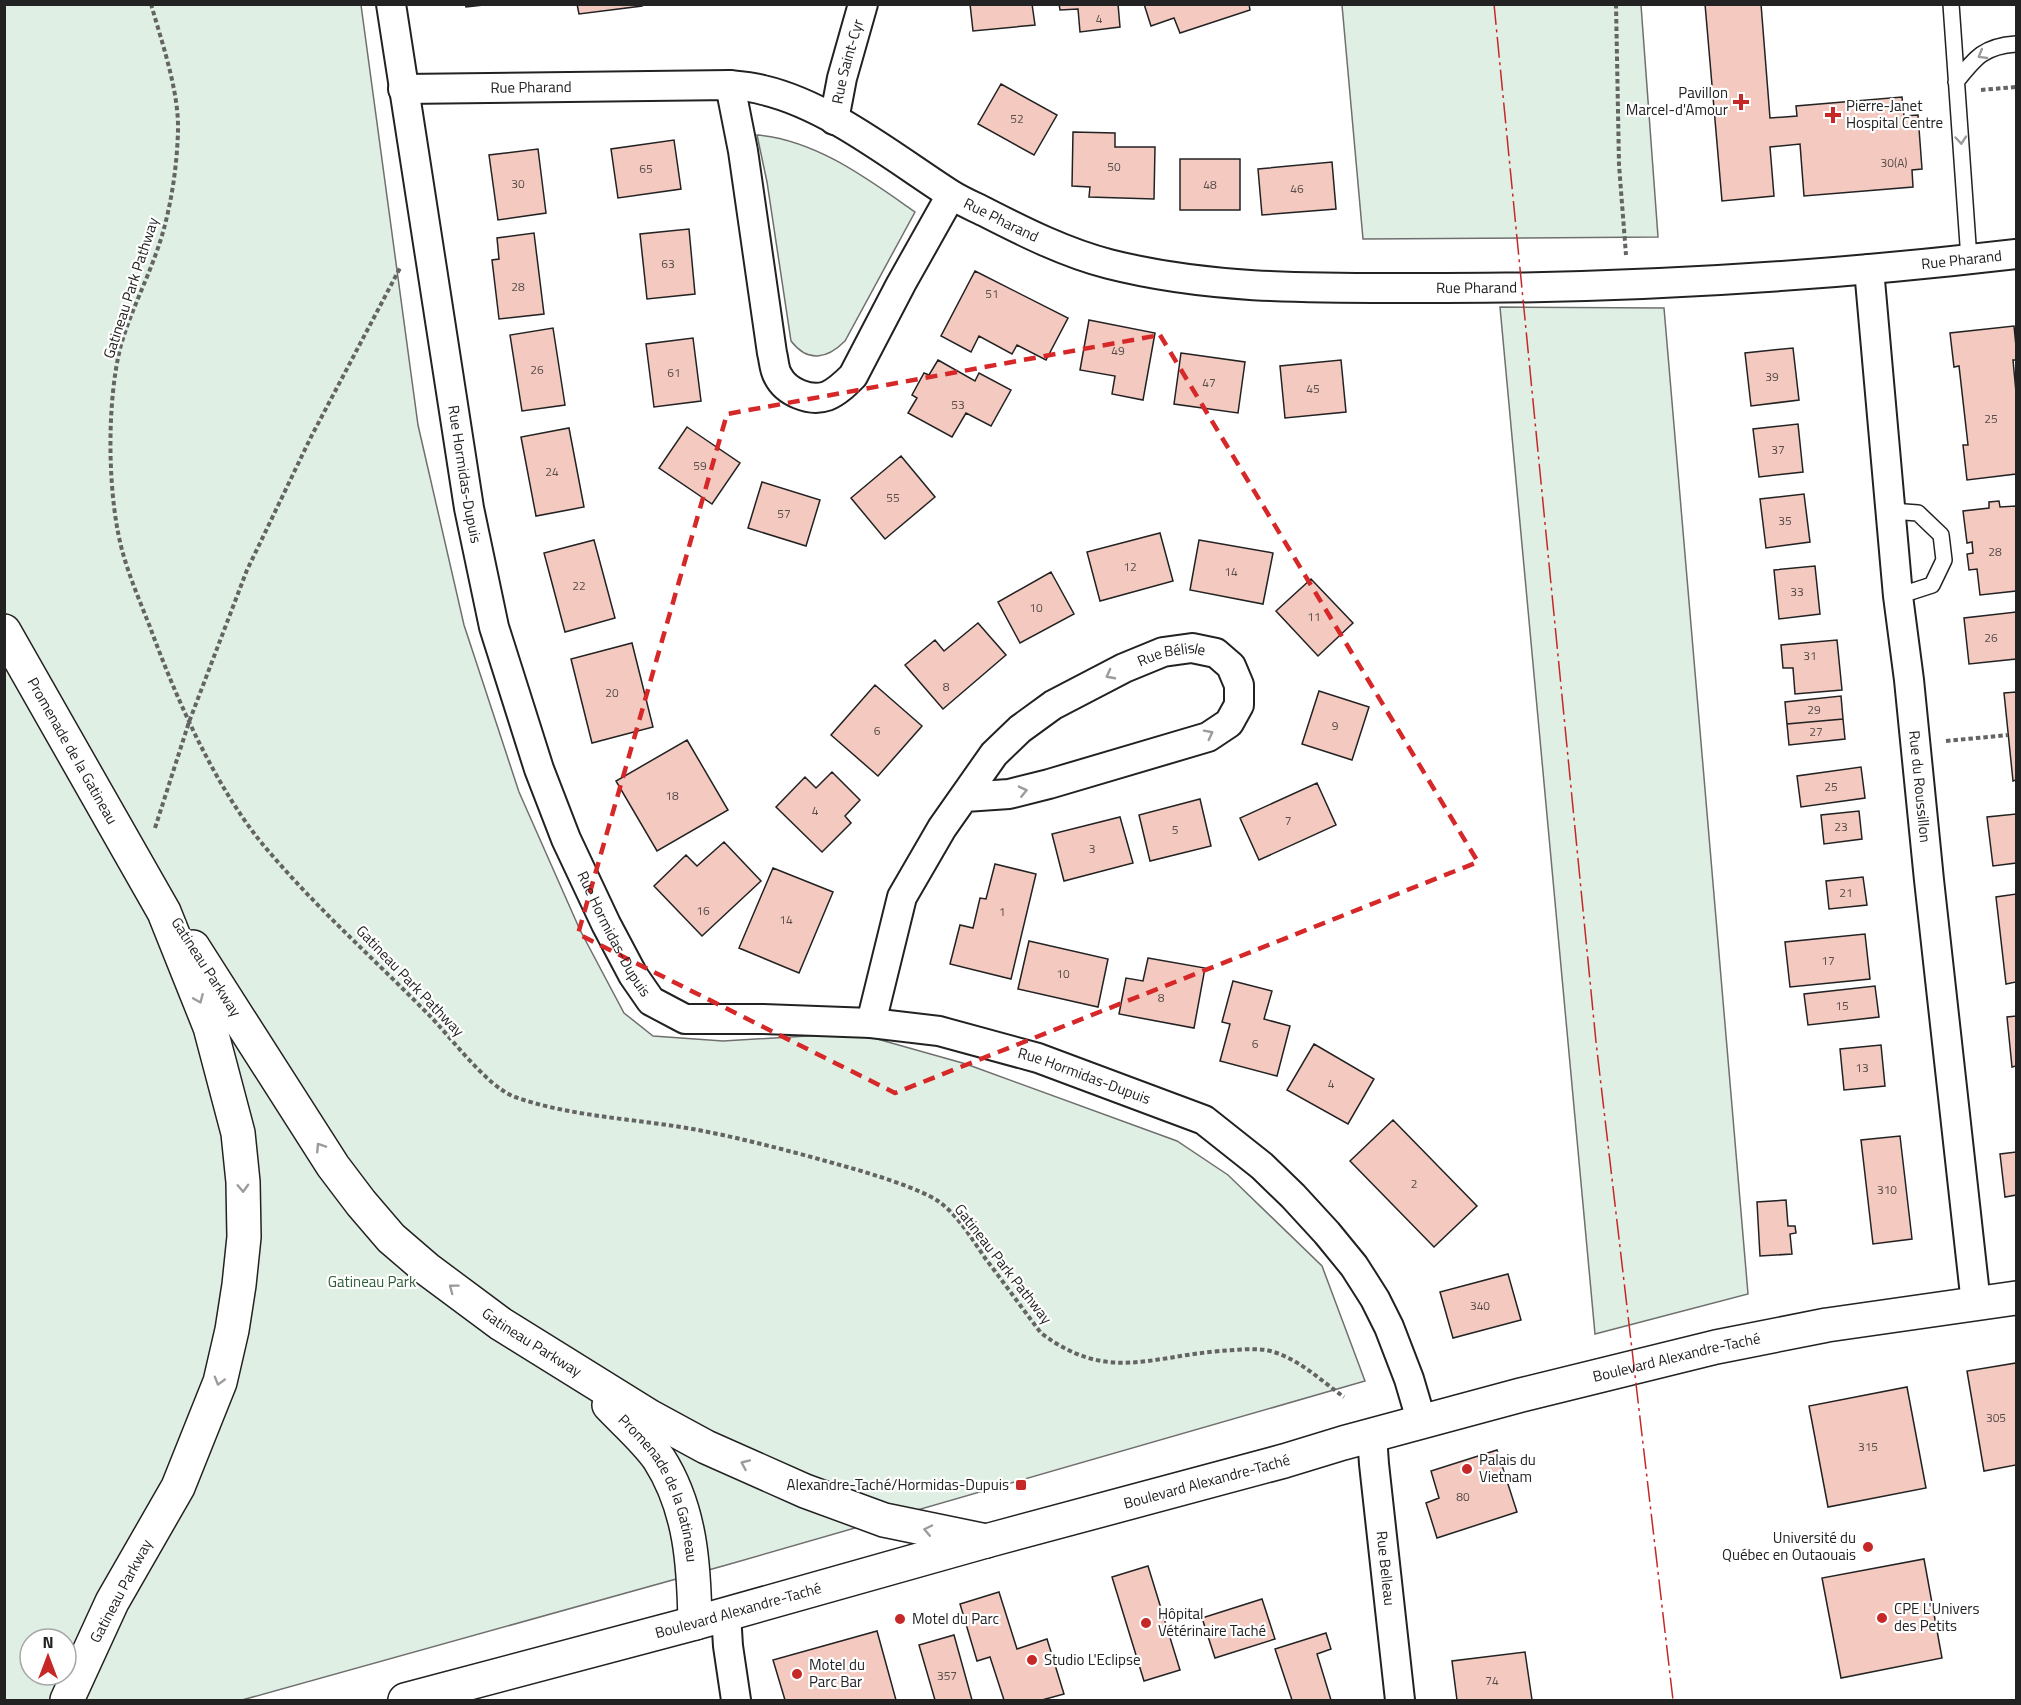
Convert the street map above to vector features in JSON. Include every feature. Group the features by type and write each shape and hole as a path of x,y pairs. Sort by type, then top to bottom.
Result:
{"street":[{"name":"Rue Hormidas-Dupuis","path":"392,4 403,89 469,508 494,627 539,769 566,839 606,924 633,975 651,1000 685,1019 871,1023 939,1031 1038,1058 1204,1120 1262,1166 1293,1196 1354,1266 1389,1327 1409,1379 1422,1423"},
{"name":"Rue Saint-Cyr","path":"834,120 839,89 863,4"},
{"name":"Rue Pharand","path":"403,89 730,85 761,89 786,96 834,120 902,160 951,195 1007,223 1056,245 1106,263 1178,278 1279,288 1496,289 1629,286 1869,270 2016,254"},
{"name":"Rue Pharand","path":"730,85 743,151 777,375 787,388 802,396 825,397 841,388 853,376 951,195"},
{"name":"Rue du Roussillon","path":"1869,270 1898,596 1976,1304"},
{"name":"Promenade de la Gatineau","path":"4,631 141,869"},
{"name":"Rue Bélisle","path":"871,1023 902,897 942,828 994,754 1020,729 1053,705 1124,668 1163,652 1192,648 1216,653 1231,666 1239,685 1239,705 1229,723 1208,737 1009,794 965,796"},
{"name":"Gatineau Parkway","path":"141,869 252,1037 333,1166 391,1238 427,1269 501,1324 649,1416 706,1447 805,1491 884,1520 986,1541"},
{"name":"Gatineau Parkway","path":"67,1701 112,1602 178,1487 201,1433 220,1382 232,1330 244,1237 243,1182 238,1133 224,1075 210,1027 164,912 141,869"},
{"name":"Boulevard Alexandre-Taché","path":"405,1701 1521,1395 1716,1347 1827,1325 2016,1298"},
{"name":"Promenade de la Gatineau","path":"579,1372 658,1458 673,1487 685,1518 691,1545 695,1623"},
{"name":"Rue Belleau","path":"1372,1435 1400,1701"},
{"path":"726,1614 736,1701"}],"lane":[{"path":"1951,4 1969,259"},
{"path":"1956,82 1976,57 2002,45 2016,44"},
{"path":"1891,511 1918,513 1941,535 1944,560 1932,585 1898,596"}],"path":[{"name":"Gatineau Park Pathway","path":"151,4 169,68 178,125 176,166 171,201 162,234 121,345 114,383 110,435 116,515 123,555 164,664 189,722 221,782 258,838 303,890 469,1059 506,1093 560,1109 698,1130 790,1151 902,1185 938,1201 961,1225 1041,1333 1083,1358 1104,1362 1142,1363 1190,1354 1265,1350 1287,1357 1344,1397"},
{"path":"1616,4 1619,165 1629,286"},
{"path":"1978,90 2016,87"},
{"path":"141,869 189,722 247,570 311,437 400,267"},
{"path":"1936,742 2008,735"}],"highlighted area":[{"path":"1160,335 1478,862 895,1093 578,934 727,414"}],"green space":[{"name":"Gatineau Park","path":"5,5 361,5 418,425 464,625 519,792 580,930 624,1013 653,1036 723,1041 856,1033 966,1064 1177,1141 1228,1175 1322,1266 1365,1381 730,1564 242,1700 5,1700"},
{"path":"1342,5 1641,5 1658,237 1363,239"},
{"path":"757,135 779,138 821,153 860,174 915,212 845,341 824,355 804,353 791,341 767,182"},
{"path":"1500,307 1664,308 1748,1294 1595,1334"}],"building":[{"path":"465,4 493,4 466,7"},
{"path":"577,4 642,4 642,6 579,14"},
{"path":"970,4 1032,4 1035,25 973,31"},
{"path":"1059,4 1118,4 1120,27 1080,32 1078,9 1060,10"},
{"path":"1144,4 1249,4 1250,10 1180,33 1174,18 1151,26"},
{"name":"Pavillon Marcel-d'Amour","path":"1705,4 1761,4 1770,118 1797,116 1796,106 1902,97 1904,116 1918,115 1922,169 1912,170 1913,187 1804,196 1800,144 1770,147 1774,196 1722,201"},
{"path":"1001,84 1057,115 1034,155 978,124"},
{"path":"1073,132 1115,133 1115,147 1155,147 1154,199 1089,197 1090,187 1072,186"},
{"path":"674,140 681,189 618,198 611,149"},
{"path":"538,149 546,213 498,220 489,155"},
{"path":"1180,159 1240,159 1240,210 1180,210"},
{"path":"1332,162 1336,209 1262,215 1258,169"},
{"path":"689,229 695,294 647,299 640,234"},
{"path":"534,233 544,314 499,319 492,260 499,259 497,238"},
{"path":"975,271 1068,318 1046,360 1017,345 1012,354 979,336 971,352 941,336"},
{"path":"1089,320 1155,333 1143,400 1112,394 1115,376 1080,370"},
{"path":"2014,326 2016,474 1967,480 1963,445 1968,445 1959,366 1954,367 1950,333"},
{"path":"553,328 565,405 522,411 510,335"},
{"path":"693,338 701,401 654,407 646,344"},
{"path":"1793,348 1799,400 1751,406 1745,353"},
{"path":"1181,353 1245,362 1238,413 1174,404"},
{"path":"938,360 975,381 979,373 1011,390 991,426 966,413 952,437 908,413 917,398 912,395 924,373 929,375"},
{"path":"1341,360 1346,412 1285,418 1280,366"},
{"path":"1798,424 1803,472 1759,477 1753,429"},
{"path":"687,427 740,463 712,504 659,468"},
{"path":"569,428 584,507 536,516 521,437"},
{"path":"901,456 935,497 885,539 851,498"},
{"path":"762,482 820,500 806,546 748,528"},
{"path":"1804,494 1810,542 1766,548 1760,499"},
{"path":"1999,501 2000,507 2016,506 2016,591 1980,595 1977,569 1969,570 1967,554 1973,553 1972,542 1967,543 1963,511 1989,508 1989,502"},
{"path":"1160,533 1173,581 1100,601 1087,552"},
{"path":"594,540 615,618 565,632 544,553"},
{"path":"1199,540 1273,553 1263,604 1190,590"},
{"path":"1815,566 1820,614 1779,619 1774,570"},
{"path":"1051,572 1074,614 1020,643 998,602"},
{"path":"1311,579 1353,623 1318,656 1276,611"},
{"path":"2016,612 2016,659 1969,664 1964,618"},
{"path":"978,623 1006,655 943,709 905,665 935,640 944,651"},
{"path":"1837,640 1842,690 1795,694 1793,668 1783,668 1781,645"},
{"path":"632,643 653,727 592,743 571,659"},
{"path":"875,685 922,726 878,776 831,735"},
{"path":"1319,691 1369,707 1352,760 1302,744"},
{"path":"2016,692 2016,780 2013,781 2004,693"},
{"path":"1841,696 1843,719 1787,724 1785,702"},
{"path":"1843,719 1845,739 1789,745 1787,724"},
{"path":"687,740 728,810 657,851 616,781"},
{"path":"1861,767 1865,798 1801,807 1797,776"},
{"path":"832,772 860,800 845,816 851,823 822,852 776,807 805,777 816,788"},
{"path":"1317,783 1336,825 1259,860 1240,818"},
{"path":"1200,799 1211,846 1150,861 1139,815"},
{"path":"1859,811 1862,839 1824,844 1821,815"},
{"path":"2016,814 2016,863 1993,866 1987,817"},
{"path":"1120,817 1133,863 1064,881 1052,834"},
{"path":"724,842 761,881 702,936 654,886 686,855 697,866"},
{"path":"995,864 1036,874 1011,979 950,964 960,925 973,928 980,898 986,899"},
{"path":"773,868 833,892 799,973 739,948"},
{"path":"1863,877 1867,905 1829,909 1826,881"},
{"path":"2016,894 2016,982 2006,984 1996,897"},
{"path":"1865,934 1870,979 1790,987 1785,942"},
{"path":"1029,941 1108,959 1098,1007 1018,989"},
{"path":"1148,958 1205,968 1194,1028 1119,1014 1126,978 1143,981"},
{"path":"1233,981 1272,991 1264,1019 1290,1026 1277,1076 1220,1061 1230,1024 1222,1022"},
{"path":"1875,986 1879,1017 1808,1025 1804,994"},
{"path":"2016,1016 2016,1066 2012,1067 2007,1017"},
{"path":"1314,1044 1374,1079 1348,1124 1287,1090"},
{"path":"1881,1045 1885,1086 1844,1090 1840,1049"},
{"path":"1393,1120 1477,1206 1434,1247 1350,1161"},
{"path":"1900,1136 1912,1239 1873,1244 1861,1140"},
{"path":"2016,1152 2016,1195 2005,1197 2000,1154"},
{"path":"1786,1200 1788,1226 1795,1226 1796,1233 1790,1234 1792,1254 1760,1256 1757,1202"},
{"path":"1508,1274 1521,1320 1453,1338 1440,1292"},
{"path":"2016,1363 2016,1465 1984,1471 1967,1371"},
{"path":"1907,1387 1926,1488 1828,1507 1809,1406"},
{"path":"1497,1450 1517,1512 1437,1538 1426,1503 1439,1498 1431,1471"},
{"name":"CPE L'Univers des Petits","path":"1924,1559 1942,1658 1841,1678 1822,1578"},
{"name":"Hôpital Vétérinaire Taché","path":"1148,1566 1180,1670 1144,1681 1112,1577"},
{"path":"999,1592 1017,1649 1047,1639 1064,1694 1042,1700 1004,1700 990,1657 977,1661 960,1604"},
{"path":"1262,1599 1275,1639 1215,1658 1202,1618"},
{"path":"877,1631 896,1700 785,1700 773,1660"},
{"path":"1326,1633 1331,1649 1317,1654 1331,1700 1292,1700 1275,1649"},
{"path":"954,1635 972,1700 935,1700 919,1645"},
{"path":"1525,1652 1532,1700 1457,1700 1452,1661"}],"power":[{"path":"1494,4 1596,1042 1673,1700"}],"place":[{"name":"Pavillon Marcel-d'Amour","path":"1741,102"},
{"name":"Pierre-Janet Hospital Centre","path":"1833,115"},
{"name":"Palais du Vietnam","path":"1467,1469"},
{"name":"Alexandre-Taché/Hormidas-Dupuis","path":"1021,1485"},
{"name":"Université du Québec en Outaouais","path":"1868,1547"},
{"name":"CPE L'Univers des Petits","path":"1882,1618"},
{"name":"Motel du Parc","path":"900,1619"},
{"name":"Hôpital Vétérinaire Taché","path":"1146,1623"},
{"name":"Studio L'Eclipse","path":"1032,1660"},
{"name":"Motel du Parc Bar","path":"797,1674"}]}
